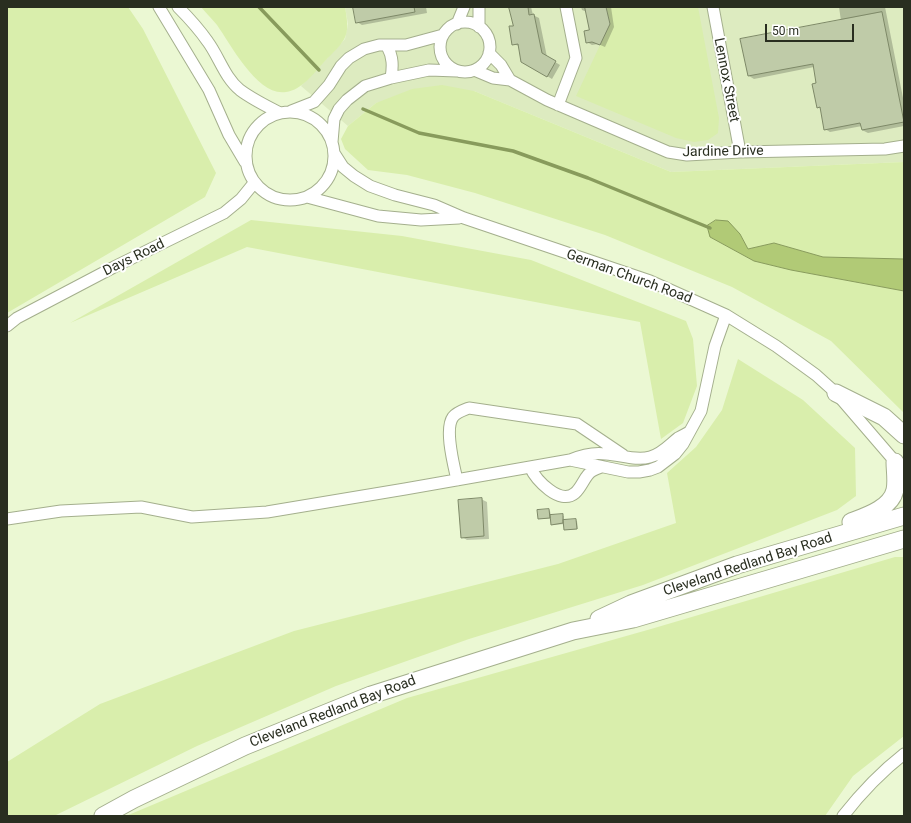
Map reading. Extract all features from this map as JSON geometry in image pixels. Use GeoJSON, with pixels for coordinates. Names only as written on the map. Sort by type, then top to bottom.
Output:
{"type":"FeatureCollection","features":[{"type":"Feature","properties":{"kind":"highway"},"geometry":{"type":"LineString","coordinates":[[836,393],[884,418],[904,435]]}},
{"type":"Feature","properties":{"kind":"highway"},"geometry":{"type":"LineString","coordinates":[[737,565],[867,516],[886,505],[895,491],[900,467]]}},
{"type":"Feature","properties":{"kind":"highway","name":"Cleveland Redland Bay Road"},"geometry":{"type":"LineString","coordinates":[[573,631],[631,604],[737,565],[904,516]]}},
{"type":"Feature","properties":{"kind":"highway","name":"Cleveland Redland Bay Road"},"geometry":{"type":"LineString","coordinates":[[103,816],[134,799],[245,746],[371,695],[573,631],[633,619],[904,539]]}},
{"type":"Feature","properties":{"kind":"street"},"geometry":{"type":"LineString","coordinates":[[159,7],[209,90],[229,135],[246,165],[254,183],[265,193],[278,199],[293,200],[307,197],[319,190],[328,179],[333,167],[334,120],[339,109],[347,100],[365,86],[391,78],[428,70],[440,69],[457,71],[466,72],[474,70],[480,66],[486,60],[489,53],[488,39],[479,27],[464,22],[451,26],[440,41],[440,49],[445,62],[450,68],[457,71]]}},
{"type":"Feature","properties":{"kind":"street"},"geometry":{"type":"LineString","coordinates":[[178,7],[196,25],[209,42],[230,78],[240,89],[263,105],[286,112],[305,114],[326,130],[333,148]]}},
{"type":"Feature","properties":{"kind":"street"},"geometry":{"type":"LineString","coordinates":[[457,24],[464,7]]}},
{"type":"Feature","properties":{"kind":"street"},"geometry":{"type":"LineString","coordinates":[[479,7],[479,27]]}},
{"type":"Feature","properties":{"kind":"street"},"geometry":{"type":"LineString","coordinates":[[558,105],[576,58],[566,7]]}},
{"type":"Feature","properties":{"kind":"street","name":"Lennox Street"},"geometry":{"type":"LineString","coordinates":[[713,7],[740,152]]}},
{"type":"Feature","properties":{"kind":"street"},"geometry":{"type":"LineString","coordinates":[[246,165],[246,151],[249,138],[257,126],[268,117],[314,102],[329,85],[341,66],[364,48],[379,45],[406,45],[443,35]]}},
{"type":"Feature","properties":{"kind":"street"},"geometry":{"type":"LineString","coordinates":[[387,46],[392,56],[393,68],[391,78]]}},
{"type":"Feature","properties":{"kind":"street"},"geometry":{"type":"LineString","coordinates":[[489,53],[501,65],[510,80]]}},
{"type":"Feature","properties":{"kind":"street"},"geometry":{"type":"LineString","coordinates":[[474,70],[493,78],[510,80]]}},
{"type":"Feature","properties":{"kind":"street","name":"Jardine Drive"},"geometry":{"type":"LineString","coordinates":[[510,80],[558,105],[668,152],[687,155],[740,152],[885,149],[904,146]]}},
{"type":"Feature","properties":{"kind":"street","name":"German Church Road"},"geometry":{"type":"LineString","coordinates":[[333,148],[343,167],[370,186],[395,195],[434,205],[464,218],[650,281],[726,314],[776,346],[816,375],[836,393],[900,467]]}},
{"type":"Feature","properties":{"kind":"street","name":"Days Road"},"geometry":{"type":"LineString","coordinates":[[7,326],[17,318],[116,266],[224,213],[241,199],[254,183]]}},
{"type":"Feature","properties":{"kind":"street","name":"German Church Road"},"geometry":{"type":"LineString","coordinates":[[307,197],[378,216],[421,220],[464,218]]}},
{"type":"Feature","properties":{"kind":"street"},"geometry":{"type":"LineString","coordinates":[[570,460],[628,472],[650,470],[658,467],[675,454],[683,444],[701,411],[715,346],[726,314]]}},
{"type":"Feature","properties":{"kind":"street"},"geometry":{"type":"LineString","coordinates":[[457,480],[450,442],[450,425],[453,417],[461,411],[469,408],[577,424],[626,457]]}},
{"type":"Feature","properties":{"kind":"street"},"geometry":{"type":"LineString","coordinates":[[7,519],[61,511],[141,507],[192,517],[267,512],[570,460],[580,455],[605,454],[641,458],[657,454],[665,450],[678,438],[689,432]]}},
{"type":"Feature","properties":{"kind":"street"},"geometry":{"type":"LineString","coordinates":[[530,467],[534,474],[550,490],[562,496],[569,496],[574,494],[591,471],[601,467]]}},
{"type":"Feature","properties":{"kind":"street"},"geometry":{"type":"LineString","coordinates":[[843,816],[863,792],[890,765],[904,754]]}},
{"type":"Feature","properties":{"kind":"shaded area"},"geometry":{"type":"Polygon","coordinates":[[[7,7],[128,7],[143,29],[216,173],[205,197],[7,313],[7,7]]]}},
{"type":"Feature","properties":{"kind":"shaded area"},"geometry":{"type":"Polygon","coordinates":[[[201,7],[345,7],[347,33],[337,49],[302,85],[292,91],[276,91],[265,86],[246,68],[217,25],[201,7]]]}},
{"type":"Feature","properties":{"kind":"shaded area"},"geometry":{"type":"Polygon","coordinates":[[[345,7],[904,7],[904,162],[671,172],[474,91],[376,103],[348,126],[301,86],[345,39],[348,24],[345,7]]]}},
{"type":"Feature","properties":{"kind":"shaded area"},"geometry":{"type":"Polygon","coordinates":[[[606,7],[698,7],[719,118],[718,133],[708,140],[694,142],[676,138],[576,96],[610,24],[606,7]]]}},
{"type":"Feature","properties":{"kind":"shaded area"},"geometry":{"type":"Polygon","coordinates":[[[442,85],[474,91],[671,172],[904,162],[904,259],[823,257],[774,243],[748,249],[740,234],[710,237],[754,261],[791,270],[904,291],[904,413],[831,341],[732,287],[605,235],[475,193],[407,175],[368,170],[345,149],[341,139],[348,126],[376,103],[412,89],[442,85]]]}},
{"type":"Feature","properties":{"kind":"shaded area"},"geometry":{"type":"Polygon","coordinates":[[[251,220],[402,236],[531,260],[686,321],[693,339],[697,386],[683,423],[661,439],[640,322],[247,247],[70,323],[251,220]]]}},
{"type":"Feature","properties":{"kind":"shaded area"},"geometry":{"type":"Polygon","coordinates":[[[716,220],[728,221],[740,234],[748,249],[774,243],[823,257],[904,259],[904,291],[791,270],[754,261],[710,237],[707,226],[716,220]]]}},
{"type":"Feature","properties":{"kind":"shaded area"},"geometry":{"type":"Polygon","coordinates":[[[738,359],[803,400],[855,448],[856,496],[837,510],[643,585],[469,639],[336,686],[197,746],[54,816],[7,816],[7,762],[100,704],[294,631],[558,564],[676,523],[667,473],[696,447],[722,410],[738,359]]]}},
{"type":"Feature","properties":{"kind":"shaded area"},"geometry":{"type":"Polygon","coordinates":[[[895,557],[904,557],[904,736],[853,776],[825,816],[126,816],[407,698],[651,629],[895,557]]]}},
{"type":"Feature","properties":{"kind":"building"},"geometry":{"type":"Polygon","coordinates":[[[353,7],[414,7],[415,12],[356,23],[353,7]]]}},
{"type":"Feature","properties":{"kind":"building"},"geometry":{"type":"Polygon","coordinates":[[[509,7],[528,7],[529,15],[534,14],[542,53],[556,61],[547,77],[521,62],[518,44],[512,45],[509,26],[513,26],[509,7]]]}},
{"type":"Feature","properties":{"kind":"building"},"geometry":{"type":"Polygon","coordinates":[[[585,7],[606,7],[610,24],[600,45],[592,42],[586,43],[584,31],[589,30],[585,7]]]}},
{"type":"Feature","properties":{"kind":"building"},"geometry":{"type":"Polygon","coordinates":[[[882,12],[904,122],[862,130],[860,123],[824,130],[820,107],[817,108],[812,84],[816,83],[813,64],[748,76],[740,39],[882,12]]]}},
{"type":"Feature","properties":{"kind":"building"},"geometry":{"type":"Polygon","coordinates":[[[482,498],[484,536],[461,538],[458,500],[482,498]]]}},
{"type":"Feature","properties":{"kind":"building"},"geometry":{"type":"Polygon","coordinates":[[[549,509],[550,518],[538,519],[537,510],[549,509]]]}},
{"type":"Feature","properties":{"kind":"building"},"geometry":{"type":"Polygon","coordinates":[[[563,514],[563,523],[551,525],[550,515],[563,514]]]}},
{"type":"Feature","properties":{"kind":"building"},"geometry":{"type":"Polygon","coordinates":[[[576,519],[577,529],[564,530],[563,520],[576,519]]]}},
{"type":"Feature","properties":{"kind":"waterway"},"geometry":{"type":"LineString","coordinates":[[259,7],[319,70]]}},
{"type":"Feature","properties":{"kind":"waterway"},"geometry":{"type":"LineString","coordinates":[[363,109],[419,133],[513,151],[588,178],[710,228]]}}]}
